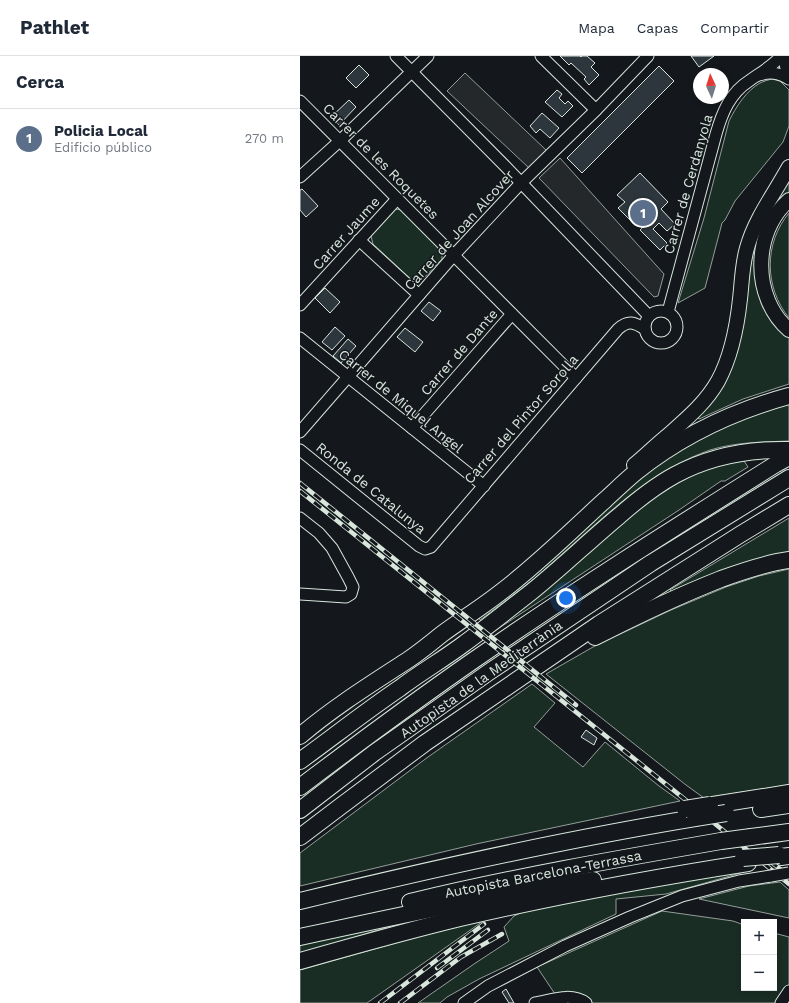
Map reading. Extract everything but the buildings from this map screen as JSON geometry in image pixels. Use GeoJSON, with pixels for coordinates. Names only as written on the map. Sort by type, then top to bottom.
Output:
{"type":"FeatureCollection","features":[{"type":"Feature","properties":{"kind":"highway"},"geometry":{"type":"LineString","coordinates":[[300,736],[343,703],[410,658],[510,585],[636,472],[679,443],[732,415],[761,404],[789,396]]}},
{"type":"Feature","properties":{"kind":"highway"},"geometry":{"type":"LineString","coordinates":[[300,761],[489,625],[652,489],[675,475],[698,464],[719,457],[743,452],[789,450]]}},
{"type":"Feature","properties":{"kind":"highway","name":"Autopista de la Mediterrània"},"geometry":{"type":"LineString","coordinates":[[300,787],[473,660],[639,550],[789,457]]}},
{"type":"Feature","properties":{"kind":"highway","name":"Autopista de la Mediterrània"},"geometry":{"type":"LineString","coordinates":[[300,810],[374,754],[502,663],[651,563],[789,478]]}},
{"type":"Feature","properties":{"kind":"highway"},"geometry":{"type":"LineString","coordinates":[[300,837],[425,743],[606,620],[789,505]]}},
{"type":"Feature","properties":{"kind":"highway"},"geometry":{"type":"LineString","coordinates":[[540,665],[667,602],[702,587],[754,568],[789,560]]}},
{"type":"Feature","properties":{"kind":"highway"},"geometry":{"type":"LineString","coordinates":[[300,723],[442,634]]}},
{"type":"Feature","properties":{"kind":"highway"},"geometry":{"type":"LineString","coordinates":[[719,809],[789,793]]}},
{"type":"Feature","properties":{"kind":"highway","name":"Autopista Barcelona-Terrassa"},"geometry":{"type":"LineString","coordinates":[[300,901],[367,884],[480,859],[640,827],[690,814],[719,809],[789,805]]}},
{"type":"Feature","properties":{"kind":"highway","name":"Autopista Barcelona-Terrassa"},"geometry":{"type":"LineString","coordinates":[[300,928],[546,872],[721,841],[789,832]]}},
{"type":"Feature","properties":{"kind":"highway"},"geometry":{"type":"LineString","coordinates":[[300,937],[439,907],[538,888],[785,855]]}},
{"type":"Feature","properties":{"kind":"highway"},"geometry":{"type":"LineString","coordinates":[[300,962],[399,933],[460,918],[592,890],[746,861]]}},
{"type":"Feature","properties":{"kind":"main road"},"geometry":{"type":"LineString","coordinates":[[786,56],[789,71]]}},
{"type":"Feature","properties":{"kind":"main road"},"geometry":{"type":"LineString","coordinates":[[563,538],[578,517],[698,408],[718,381],[724,368],[733,339],[740,300],[743,266],[752,232],[789,167]]}},
{"type":"Feature","properties":{"kind":"main road"},"geometry":{"type":"LineString","coordinates":[[789,200],[778,212],[771,224],[766,236],[761,263],[764,290],[777,316],[789,330]]}},
{"type":"Feature","properties":{"kind":"street"},"geometry":{"type":"LineString","coordinates":[[396,56],[521,182],[649,316]]}},
{"type":"Feature","properties":{"kind":"street"},"geometry":{"type":"LineString","coordinates":[[300,177],[340,141],[428,56]]}},
{"type":"Feature","properties":{"kind":"street"},"geometry":{"type":"LineString","coordinates":[[541,56],[596,110]]}},
{"type":"Feature","properties":{"kind":"street","name":"Carrer de Joan Alcover"},"geometry":{"type":"LineString","coordinates":[[300,432],[454,255],[521,182],[596,110],[648,56]]}},
{"type":"Feature","properties":{"kind":"street","name":"Carrer de Cerdanyola"},"geometry":{"type":"LineString","coordinates":[[668,312],[720,121],[735,94],[747,82],[781,56]]}},
{"type":"Feature","properties":{"kind":"street","name":"Carrer de Cerdanyola"},"geometry":{"type":"LineString","coordinates":[[756,76],[772,72],[778,73],[789,79]]}},
{"type":"Feature","properties":{"kind":"street","name":"Carrer de les Roquetes"},"geometry":{"type":"LineString","coordinates":[[300,101],[576,378]]}},
{"type":"Feature","properties":{"kind":"street","name":"Carrer Jaume"},"geometry":{"type":"LineString","coordinates":[[300,305],[397,198]]}},
{"type":"Feature","properties":{"kind":"street"},"geometry":{"type":"LineString","coordinates":[[359,240],[419,295]]}},
{"type":"Feature","properties":{"kind":"street"},"geometry":{"type":"LineString","coordinates":[[658,311],[668,312],[674,317],[678,324],[678,331],[674,338],[668,343],[660,344],[653,342],[647,336],[645,329],[645,324],[649,316],[658,311]]}},
{"type":"Feature","properties":{"kind":"street","name":"Carrer de Dante"},"geometry":{"type":"LineString","coordinates":[[412,428],[512,314]]}},
{"type":"Feature","properties":{"kind":"street","name":"Carrer del Pintor Sorolla"},"geometry":{"type":"LineString","coordinates":[[425,549],[431,547],[622,326],[633,323],[645,329]]}},
{"type":"Feature","properties":{"kind":"street","name":"Carrer de Miquel Angel"},"geometry":{"type":"LineString","coordinates":[[300,338],[484,486]]}},
{"type":"Feature","properties":{"kind":"street","name":"Ronda de Catalunya"},"geometry":{"type":"LineString","coordinates":[[300,450],[419,546],[425,549]]}},
{"type":"Feature","properties":{"kind":"street"},"geometry":{"type":"LineString","coordinates":[[300,518],[319,533],[332,548],[353,587],[351,594],[346,597],[300,594]]}},
{"type":"Feature","properties":{"kind":"street"},"geometry":{"type":"LineString","coordinates":[[464,1003],[495,982],[565,946],[682,896],[739,881],[789,874]]}},
{"type":"Feature","properties":{"kind":"street"},"geometry":{"type":"LineString","coordinates":[[781,1003],[789,991]]}},
{"type":"Feature","properties":{"kind":"street"},"geometry":{"type":"LineString","coordinates":[[535,1003],[569,996],[583,1000],[586,1003]]}},
{"type":"Feature","properties":{"kind":"green space"},"geometry":{"type":"Polygon","coordinates":[[[772,79],[780,81],[789,90],[789,126],[783,142],[735,201],[722,223],[705,288],[678,303],[704,218],[729,121],[738,105],[750,90],[764,81],[772,79]]]}},
{"type":"Feature","properties":{"kind":"green space"},"geometry":{"type":"Polygon","coordinates":[[[789,178],[789,193],[782,199],[756,259],[789,338],[789,384],[743,399],[699,419],[697,417],[710,401],[753,244],[789,178]]]}},
{"type":"Feature","properties":{"kind":"green space"},"geometry":{"type":"Polygon","coordinates":[[[395,209],[402,210],[442,250],[442,259],[420,282],[415,283],[373,244],[371,236],[395,209]]]}},
{"type":"Feature","properties":{"kind":"green space"},"geometry":{"type":"Polygon","coordinates":[[[789,213],[789,318],[775,293],[771,279],[770,265],[771,251],[775,238],[789,213]]]}},
{"type":"Feature","properties":{"kind":"green space"},"geometry":{"type":"Polygon","coordinates":[[[789,404],[789,441],[750,443],[720,447],[674,466],[640,488],[595,525],[534,579],[480,620],[478,617],[652,468],[688,446],[733,423],[789,404]]]}},
{"type":"Feature","properties":{"kind":"green space"},"geometry":{"type":"Polygon","coordinates":[[[742,458],[748,467],[725,481],[721,481],[493,632],[621,519],[690,473],[742,458]]]}},
{"type":"Feature","properties":{"kind":"green space"},"geometry":{"type":"Polygon","coordinates":[[[789,518],[789,555],[672,592],[670,590],[789,518]]]}},
{"type":"Feature","properties":{"kind":"green space"},"geometry":{"type":"Polygon","coordinates":[[[789,569],[789,785],[704,798],[546,674],[593,647],[671,610],[726,587],[759,576],[789,569]]]}},
{"type":"Feature","properties":{"kind":"green space"},"geometry":{"type":"Polygon","coordinates":[[[532,684],[555,703],[534,727],[583,767],[605,742],[680,801],[476,844],[300,886],[300,853],[428,757],[532,684]]]}},
{"type":"Feature","properties":{"kind":"green space"},"geometry":{"type":"Polygon","coordinates":[[[744,872],[666,894],[616,899],[616,914],[479,979],[447,997],[440,1003],[418,1003],[509,941],[504,927],[514,916],[523,912],[638,887],[744,872]]]}},
{"type":"Feature","properties":{"kind":"green space"},"geometry":{"type":"Polygon","coordinates":[[[780,882],[789,890],[789,918],[699,899],[749,886],[780,882]]]}},
{"type":"Feature","properties":{"kind":"green space"},"geometry":{"type":"Polygon","coordinates":[[[662,911],[733,921],[741,924],[741,991],[777,991],[777,934],[789,937],[789,1003],[561,1003],[537,967],[662,911]]]}},
{"type":"Feature","properties":{"kind":"green space"},"geometry":{"type":"Polygon","coordinates":[[[420,917],[300,954],[300,944],[420,917]]]}},
{"type":"Feature","properties":{"kind":"green space"},"geometry":{"type":"Polygon","coordinates":[[[486,919],[367,1003],[300,1003],[300,970],[486,919]]]}},
{"type":"Feature","properties":{"kind":"shaded area"},"geometry":{"type":"Polygon","coordinates":[[[465,73],[546,150],[529,168],[447,91],[465,73]]]}},
{"type":"Feature","properties":{"kind":"shaded area"},"geometry":{"type":"Polygon","coordinates":[[[560,158],[664,274],[658,296],[654,297],[539,178],[560,158]]]}},
{"type":"Feature","properties":{"kind":"railway"},"geometry":{"type":"LineString","coordinates":[[300,483],[576,705]]}},
{"type":"Feature","properties":{"kind":"railway"},"geometry":{"type":"LineString","coordinates":[[300,491],[789,884]]}},
{"type":"Feature","properties":{"kind":"railway"},"geometry":{"type":"LineString","coordinates":[[770,861],[789,876]]}},
{"type":"Feature","properties":{"kind":"railway"},"geometry":{"type":"LineString","coordinates":[[380,1003],[484,924]]}},
{"type":"Feature","properties":{"kind":"railway"},"geometry":{"type":"LineString","coordinates":[[437,968],[488,930]]}},
{"type":"Feature","properties":{"kind":"railway"},"geometry":{"type":"LineString","coordinates":[[400,1003],[461,957],[502,934]]}},
{"type":"Feature","properties":{"kind":"place","name":"Policia Local"},"geometry":{"type":"Point","coordinates":[643,213]}}]}
